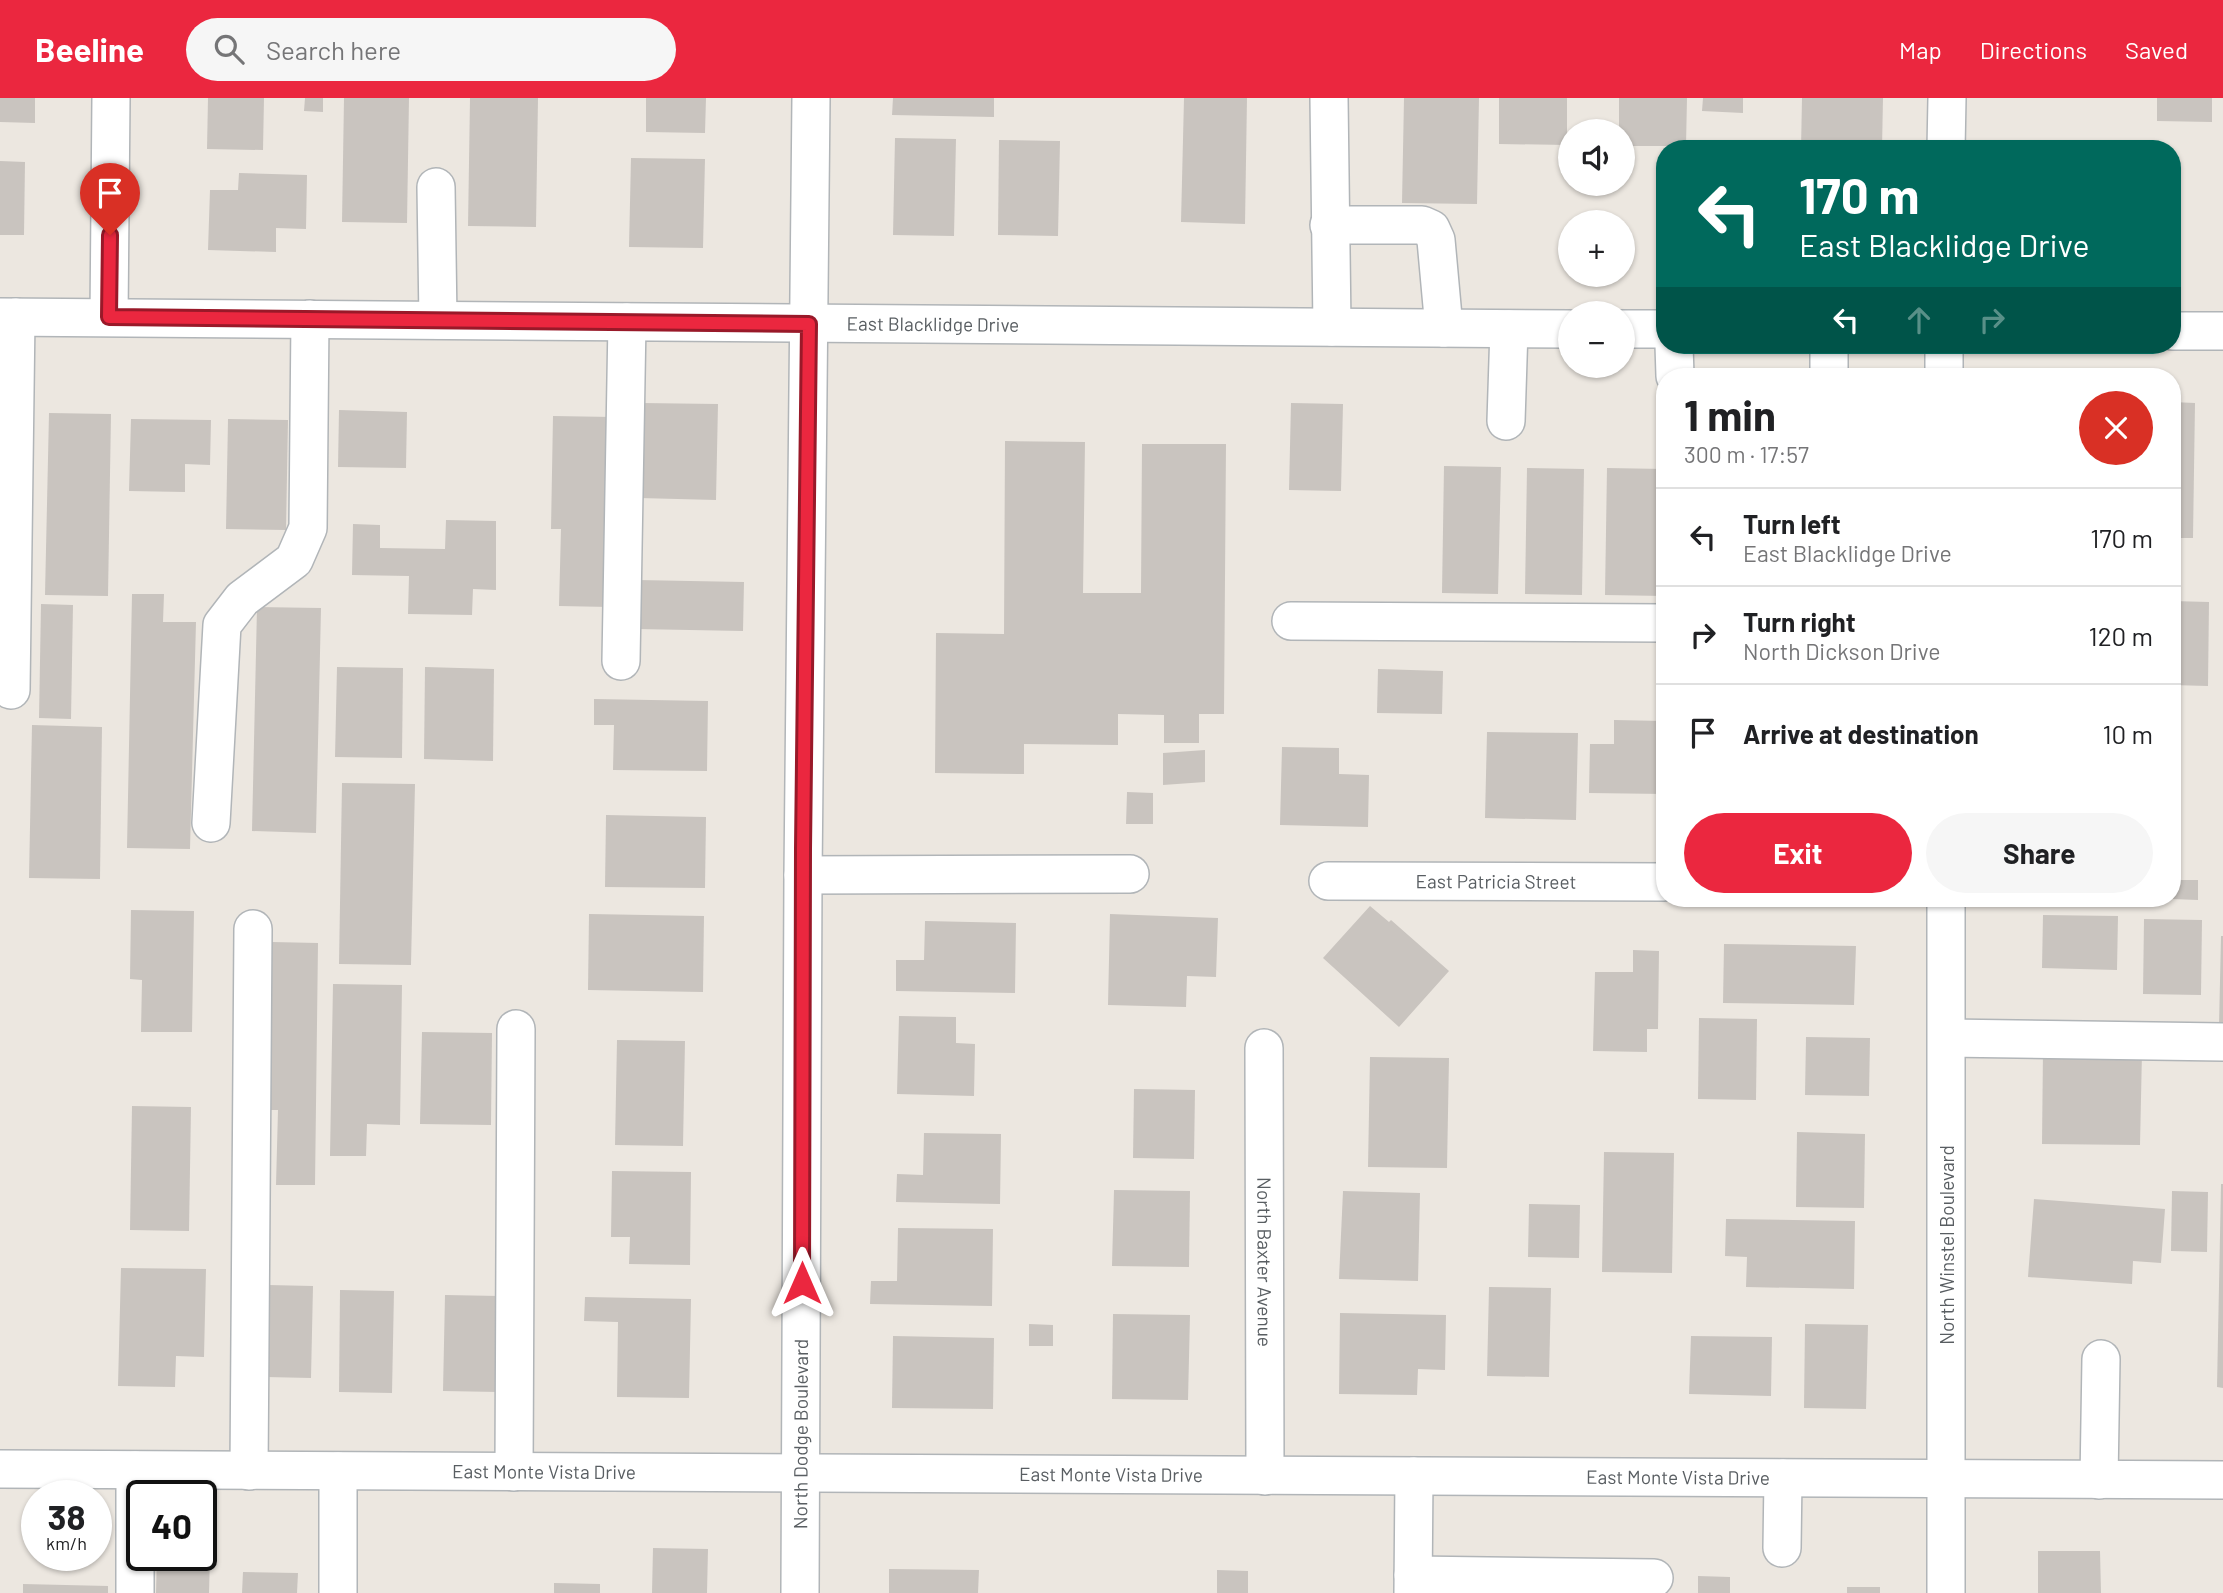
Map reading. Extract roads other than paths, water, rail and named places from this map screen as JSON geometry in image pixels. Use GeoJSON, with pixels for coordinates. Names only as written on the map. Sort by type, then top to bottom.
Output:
{"type":"FeatureCollection","features":[{"type":"Feature","properties":{"kind":"street"},"geometry":{"type":"LineString","coordinates":[[109,317],[111,98]]}},
{"type":"Feature","properties":{"kind":"street","name":"North Dodge Boulevard"},"geometry":{"type":"LineString","coordinates":[[800,1593],[803,875],[811,98]]}},
{"type":"Feature","properties":{"kind":"street"},"geometry":{"type":"LineString","coordinates":[[1329,98],[1332,327]]}},
{"type":"Feature","properties":{"kind":"street"},"geometry":{"type":"LineString","coordinates":[[1946,140],[1947,98]]}},
{"type":"Feature","properties":{"kind":"street"},"geometry":{"type":"LineString","coordinates":[[436,187],[438,320]]}},
{"type":"Feature","properties":{"kind":"street"},"geometry":{"type":"LineString","coordinates":[[1329,225],[1422,225],[1431,229],[1436,240],[1444,328]]}},
{"type":"Feature","properties":{"kind":"street"},"geometry":{"type":"LineString","coordinates":[[8,317],[11,690]]}},
{"type":"Feature","properties":{"kind":"street","name":"East Blacklidge Drive"},"geometry":{"type":"LineString","coordinates":[[8,317],[1558,329]]}},
{"type":"Feature","properties":{"kind":"street"},"geometry":{"type":"LineString","coordinates":[[211,822],[222,625],[242,599],[294,560],[308,528],[310,319]]}},
{"type":"Feature","properties":{"kind":"street"},"geometry":{"type":"LineString","coordinates":[[621,661],[627,322]]}},
{"type":"Feature","properties":{"kind":"street"},"geometry":{"type":"LineString","coordinates":[[1506,421],[1509,329]]}},
{"type":"Feature","properties":{"kind":"street"},"geometry":{"type":"LineString","coordinates":[[1635,329],[1656,330]]}},
{"type":"Feature","properties":{"kind":"street"},"geometry":{"type":"LineString","coordinates":[[2181,331],[2223,331]]}},
{"type":"Feature","properties":{"kind":"street"},"geometry":{"type":"LineString","coordinates":[[1291,621],[1656,623]]}},
{"type":"Feature","properties":{"kind":"street"},"geometry":{"type":"LineString","coordinates":[[803,875],[1130,874]]}},
{"type":"Feature","properties":{"kind":"street","name":"East Patricia Street"},"geometry":{"type":"LineString","coordinates":[[1328,881],[1656,882]]}},
{"type":"Feature","properties":{"kind":"street","name":"North Winstel Boulevard"},"geometry":{"type":"LineString","coordinates":[[1946,907],[1947,1593]]}},
{"type":"Feature","properties":{"kind":"street"},"geometry":{"type":"LineString","coordinates":[[249,1471],[253,929]]}},
{"type":"Feature","properties":{"kind":"street"},"geometry":{"type":"LineString","coordinates":[[514,1472],[516,1029]]}},
{"type":"Feature","properties":{"kind":"street"},"geometry":{"type":"LineString","coordinates":[[1947,1038],[2223,1042]]}},
{"type":"Feature","properties":{"kind":"street","name":"North Baxter Avenue"},"geometry":{"type":"LineString","coordinates":[[1264,1048],[1265,1476]]}},
{"type":"Feature","properties":{"kind":"street"},"geometry":{"type":"LineString","coordinates":[[2099,1480],[2101,1359]]}},
{"type":"Feature","properties":{"kind":"street","name":"East Monte Vista Drive"},"geometry":{"type":"LineString","coordinates":[[0,1469],[2223,1480]]}},
{"type":"Feature","properties":{"kind":"street"},"geometry":{"type":"LineString","coordinates":[[135,1470],[135,1593]]}},
{"type":"Feature","properties":{"kind":"street"},"geometry":{"type":"LineString","coordinates":[[338,1471],[338,1593]]}},
{"type":"Feature","properties":{"kind":"street"},"geometry":{"type":"LineString","coordinates":[[1414,1476],[1413,1584],[1654,1578]]}},
{"type":"Feature","properties":{"kind":"street"},"geometry":{"type":"LineString","coordinates":[[1782,1548],[1783,1478]]}}]}
